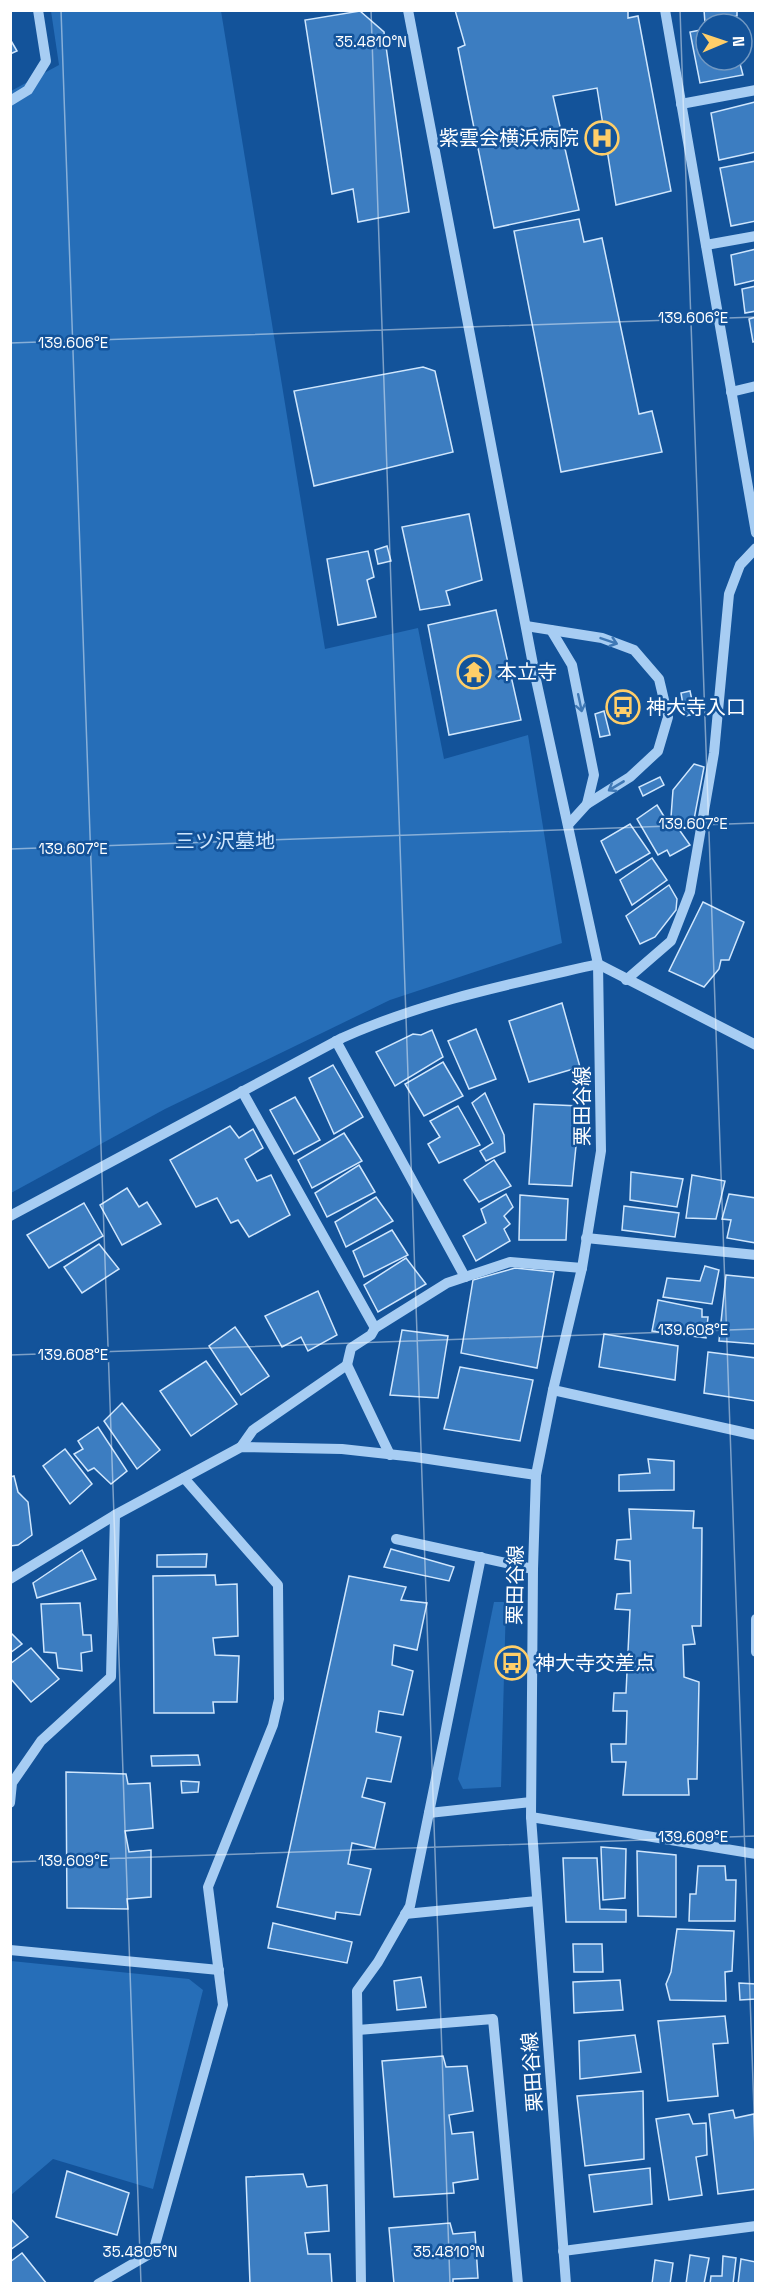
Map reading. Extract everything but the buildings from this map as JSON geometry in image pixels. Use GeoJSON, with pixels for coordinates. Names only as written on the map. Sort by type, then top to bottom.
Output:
{"type":"FeatureCollection","features":[{"type":"Feature","properties":{"kind":"street"},"geometry":{"type":"LineString","coordinates":[[10,101],[28,90],[46,61],[38,10]]}},
{"type":"Feature","properties":{"kind":"street","name":"栗田谷線"},"geometry":{"type":"LineString","coordinates":[[408,10],[526,626],[598,964],[601,1150],[582,1268],[553,1390],[536,1475],[533,1569],[531,1817],[566,2283]]}},
{"type":"Feature","properties":{"kind":"street"},"geometry":{"type":"LineString","coordinates":[[665,10],[756,533]]}},
{"type":"Feature","properties":{"kind":"street"},"geometry":{"type":"LineString","coordinates":[[681,104],[756,90]]}},
{"type":"Feature","properties":{"kind":"street"},"geometry":{"type":"LineString","coordinates":[[706,245],[756,236]]}},
{"type":"Feature","properties":{"kind":"street"},"geometry":{"type":"LineString","coordinates":[[731,392],[756,386]]}},
{"type":"Feature","properties":{"kind":"street"},"geometry":{"type":"LineString","coordinates":[[626,980],[671,941],[690,892],[714,753],[729,594],[740,565],[756,548]]}},
{"type":"Feature","properties":{"kind":"street"},"geometry":{"type":"LineString","coordinates":[[526,626],[602,638],[634,650],[659,679],[668,717],[658,751],[630,777],[586,804],[567,825]]}},
{"type":"Feature","properties":{"kind":"street"},"geometry":{"type":"LineString","coordinates":[[551,630],[572,665],[592,764],[594,775],[586,804]]}},
{"type":"Feature","properties":{"kind":"street"},"geometry":{"type":"LineString","coordinates":[[10,1216],[336,1041],[375,1023],[469,994],[598,964],[756,1045]]}},
{"type":"Feature","properties":{"kind":"street"},"geometry":{"type":"LineString","coordinates":[[336,1041],[465,1277]]}},
{"type":"Feature","properties":{"kind":"street"},"geometry":{"type":"LineString","coordinates":[[242,1091],[375,1328]]}},
{"type":"Feature","properties":{"kind":"street"},"geometry":{"type":"LineString","coordinates":[[586,1238],[756,1255]]}},
{"type":"Feature","properties":{"kind":"street"},"geometry":{"type":"LineString","coordinates":[[390,1455],[347,1365],[351,1348],[371,1335],[375,1328],[447,1283],[510,1262],[582,1268]]}},
{"type":"Feature","properties":{"kind":"street"},"geometry":{"type":"LineString","coordinates":[[10,1579],[115,1515],[241,1447],[253,1430],[347,1365]]}},
{"type":"Feature","properties":{"kind":"street"},"geometry":{"type":"LineString","coordinates":[[553,1390],[756,1435]]}},
{"type":"Feature","properties":{"kind":"street"},"geometry":{"type":"LineString","coordinates":[[241,1447],[342,1449],[536,1475]]}},
{"type":"Feature","properties":{"kind":"street"},"geometry":{"type":"LineString","coordinates":[[98,2283],[153,2252],[223,2005],[208,1887],[273,1725],[279,1699],[278,1585],[184,1478]]}},
{"type":"Feature","properties":{"kind":"street"},"geometry":{"type":"LineString","coordinates":[[10,1803],[12,1783],[40,1741],[111,1677],[115,1515]]}},
{"type":"Feature","properties":{"kind":"street"},"geometry":{"type":"LineString","coordinates":[[396,1539],[533,1569]]}},
{"type":"Feature","properties":{"kind":"street"},"geometry":{"type":"LineString","coordinates":[[361,2283],[357,1991],[378,1962],[410,1906],[481,1557]]}},
{"type":"Feature","properties":{"kind":"street"},"geometry":{"type":"LineString","coordinates":[[756,1619],[756,1652]]}},
{"type":"Feature","properties":{"kind":"street"},"geometry":{"type":"LineString","coordinates":[[429,1813],[531,1802]]}},
{"type":"Feature","properties":{"kind":"street"},"geometry":{"type":"LineString","coordinates":[[531,1817],[756,1854]]}},
{"type":"Feature","properties":{"kind":"street"},"geometry":{"type":"LineString","coordinates":[[405,1914],[537,1901]]}},
{"type":"Feature","properties":{"kind":"street"},"geometry":{"type":"LineString","coordinates":[[10,1950],[219,1970]]}},
{"type":"Feature","properties":{"kind":"street"},"geometry":{"type":"LineString","coordinates":[[358,2030],[493,2019],[518,2283]]}},
{"type":"Feature","properties":{"kind":"street"},"geometry":{"type":"LineString","coordinates":[[563,2251],[756,2226]]}},
{"type":"Feature","properties":{"kind":"green space","name":"三ツ沢墓地"},"geometry":{"type":"Polygon","coordinates":[[[51,11],[221,11],[325,649],[418,628],[444,759],[528,735],[562,943],[390,1000],[165,1109],[11,1193],[11,91],[59,65],[51,11]]]}},
{"type":"Feature","properties":{"kind":"green space"},"geometry":{"type":"Polygon","coordinates":[[[494,1602],[506,1602],[501,1787],[463,1789],[458,1779],[494,1602]]]}},
{"type":"Feature","properties":{"kind":"green space"},"geometry":{"type":"Polygon","coordinates":[[[11,1961],[189,1979],[203,1990],[153,2189],[53,2159],[11,2195],[11,1961]]]}},
{"type":"Feature","properties":{"kind":"place","name":"紫雲会横浜病院"},"geometry":{"type":"Point","coordinates":[602,138]}},
{"type":"Feature","properties":{"kind":"place","name":"本立寺"},"geometry":{"type":"Point","coordinates":[474,672]}},
{"type":"Feature","properties":{"kind":"place","name":"神大寺入口"},"geometry":{"type":"Point","coordinates":[623,707]}},
{"type":"Feature","properties":{"kind":"place","name":"神大寺交差点"},"geometry":{"type":"Point","coordinates":[512,1663]}}]}
